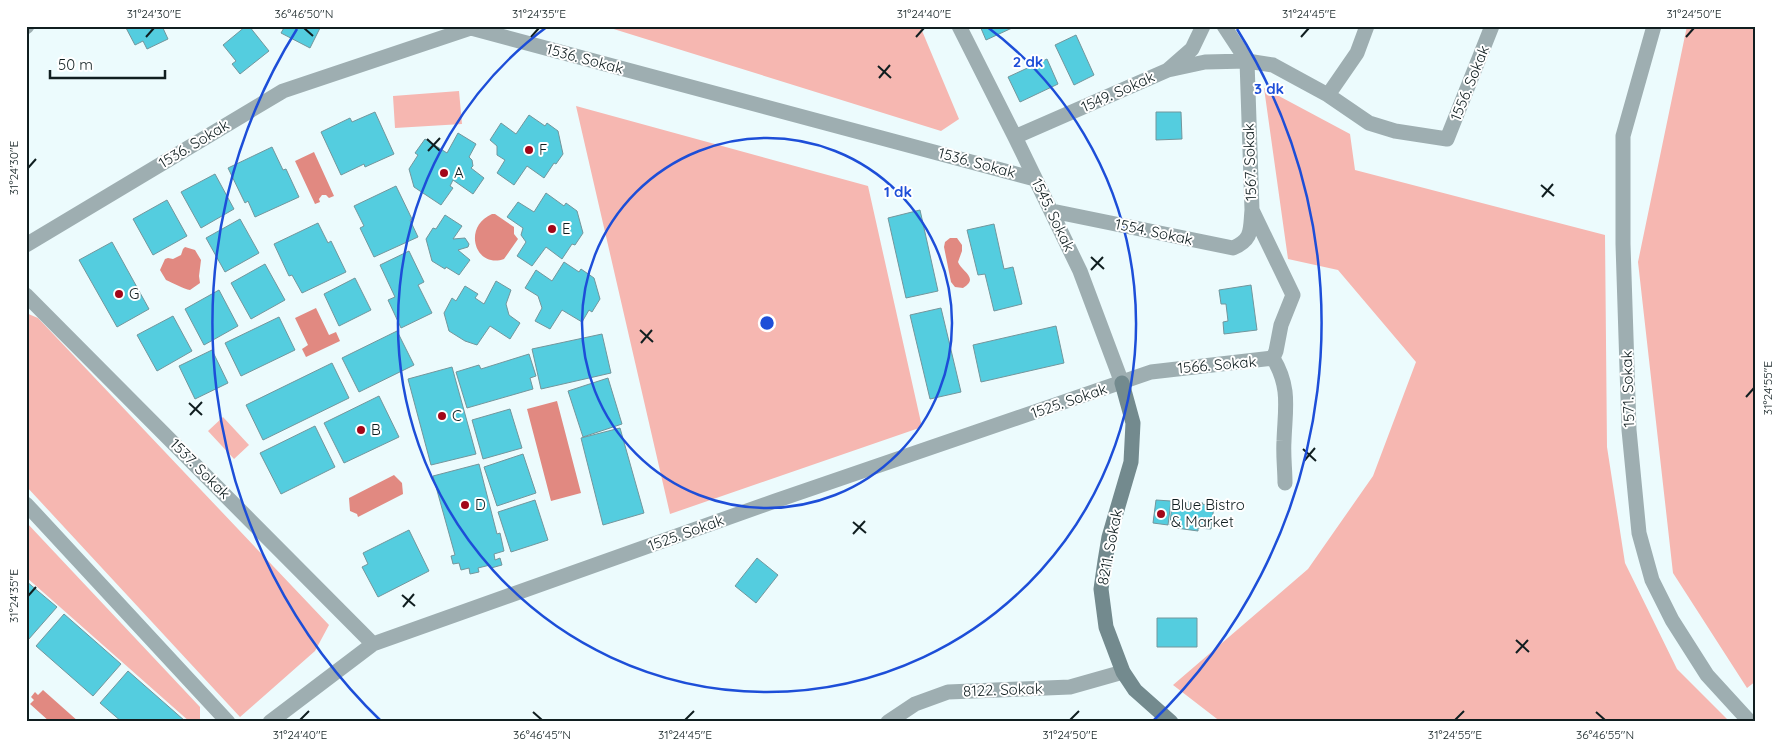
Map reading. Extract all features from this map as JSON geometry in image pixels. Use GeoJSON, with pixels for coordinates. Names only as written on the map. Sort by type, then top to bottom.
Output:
{"type":"FeatureCollection","features":[{"type":"Feature","properties":{"kind":"street","name":"1545. Sokak"},"geometry":{"type":"LineString","coordinates":[[959,26],[1080,271],[1122,383]]}},
{"type":"Feature","properties":{"kind":"street","name":"1549. Sokak"},"geometry":{"type":"LineString","coordinates":[[1015,137],[1168,70],[1192,49],[1203,26]]}},
{"type":"Feature","properties":{"kind":"street"},"geometry":{"type":"LineString","coordinates":[[1224,26],[1247,61]]}},
{"type":"Feature","properties":{"kind":"street"},"geometry":{"type":"LineString","coordinates":[[1168,70],[1205,62],[1247,61],[1273,65],[1328,96],[1357,52],[1367,26]]}},
{"type":"Feature","properties":{"kind":"street","name":"1556. Sokak"},"geometry":{"type":"LineString","coordinates":[[1328,96],[1369,123],[1395,131],[1447,139],[1492,26]]}},
{"type":"Feature","properties":{"kind":"street","name":"1571. Sokak"},"geometry":{"type":"LineString","coordinates":[[1654,26],[1623,136],[1623,244],[1629,430],[1639,533],[1652,580],[1672,620],[1707,675],[1750,722]]}},
{"type":"Feature","properties":{"kind":"street","name":"1536. Sokak"},"geometry":{"type":"LineString","coordinates":[[26,244],[283,91],[469,27],[1035,179]]}},
{"type":"Feature","properties":{"kind":"street","name":"1567. Sokak"},"geometry":{"type":"LineString","coordinates":[[1247,61],[1252,210],[1250,232]]}},
{"type":"Feature","properties":{"kind":"street","name":"1566. Sokak"},"geometry":{"type":"LineString","coordinates":[[1122,383],[1150,372],[1273,358],[1281,325],[1293,295],[1252,210]]}},
{"type":"Feature","properties":{"kind":"street","name":"1554. Sokak"},"geometry":{"type":"LineString","coordinates":[[1052,211],[1233,248],[1244,243],[1250,232]]}},
{"type":"Feature","properties":{"kind":"street","name":"1537. Sokak"},"geometry":{"type":"LineString","coordinates":[[26,295],[373,644]]}},
{"type":"Feature","properties":{"kind":"street"},"geometry":{"type":"LineString","coordinates":[[1273,358],[1282,376],[1286,397],[1285,483]]}},
{"type":"Feature","properties":{"kind":"street","name":"1525. Sokak"},"geometry":{"type":"LineString","coordinates":[[270,722],[373,644],[775,501],[1122,383]]}},
{"type":"Feature","properties":{"kind":"street","name":"8211. Sokak"},"geometry":{"type":"LineString","coordinates":[[1122,383],[1133,423],[1131,462],[1109,537],[1101,589],[1106,626],[1123,672],[1135,690],[1171,722]]}},
{"type":"Feature","properties":{"kind":"street"},"geometry":{"type":"LineString","coordinates":[[26,504],[228,722]]}},
{"type":"Feature","properties":{"kind":"street","name":"8122. Sokak"},"geometry":{"type":"LineString","coordinates":[[888,722],[915,704],[948,692],[1070,687],[1123,672]]}},
{"type":"Feature","properties":{"kind":"shaded area"},"geometry":{"type":"Polygon","coordinates":[[[604,26],[920,26],[959,119],[941,131],[604,26]]]}},
{"type":"Feature","properties":{"kind":"shaded area"},"geometry":{"type":"Polygon","coordinates":[[[1687,26],[1756,26],[1756,681],[1747,688],[1673,573],[1638,262],[1687,26]]]}},
{"type":"Feature","properties":{"kind":"shaded area"},"geometry":{"type":"Polygon","coordinates":[[[1264,88],[1350,134],[1355,170],[1605,235],[1607,447],[1625,563],[1677,669],[1730,722],[1221,722],[1173,685],[1308,569],[1373,476],[1416,362],[1338,270],[1288,259],[1264,88]]]}},
{"type":"Feature","properties":{"kind":"shaded area"},"geometry":{"type":"Polygon","coordinates":[[[459,91],[462,124],[395,128],[393,96],[459,91]]]}},
{"type":"Feature","properties":{"kind":"shaded area"},"geometry":{"type":"Polygon","coordinates":[[[576,106],[868,186],[922,427],[670,514],[576,106]]]}},
{"type":"Feature","properties":{"kind":"shaded area"},"geometry":{"type":"Polygon","coordinates":[[[314,152],[334,196],[329,198],[326,195],[322,195],[319,199],[320,202],[315,204],[295,161],[314,152]]]}},
{"type":"Feature","properties":{"kind":"shaded area"},"geometry":{"type":"Polygon","coordinates":[[[495,214],[514,227],[514,234],[518,239],[504,259],[494,260],[486,258],[480,253],[476,245],[477,228],[483,220],[495,214]]]}},
{"type":"Feature","properties":{"kind":"shaded area"},"geometry":{"type":"Polygon","coordinates":[[[950,238],[957,238],[962,245],[958,262],[970,278],[968,284],[963,288],[955,287],[951,282],[944,247],[945,242],[950,238]]]}},
{"type":"Feature","properties":{"kind":"shaded area"},"geometry":{"type":"Polygon","coordinates":[[[185,247],[195,250],[201,260],[200,283],[190,290],[166,280],[160,270],[165,259],[173,259],[181,255],[185,247]]]}},
{"type":"Feature","properties":{"kind":"shaded area"},"geometry":{"type":"Polygon","coordinates":[[[316,308],[329,335],[336,332],[340,341],[306,357],[302,349],[308,345],[295,318],[316,308]]]}},
{"type":"Feature","properties":{"kind":"shaded area"},"geometry":{"type":"Polygon","coordinates":[[[26,313],[38,318],[329,625],[315,651],[240,717],[26,486],[26,313]]]}},
{"type":"Feature","properties":{"kind":"shaded area"},"geometry":{"type":"Polygon","coordinates":[[[557,401],[581,493],[551,501],[527,409],[557,401]]]}},
{"type":"Feature","properties":{"kind":"shaded area"},"geometry":{"type":"Polygon","coordinates":[[[223,417],[249,445],[234,459],[208,431],[223,417]]]}},
{"type":"Feature","properties":{"kind":"shaded area"},"geometry":{"type":"Polygon","coordinates":[[[394,475],[402,483],[403,494],[358,517],[357,514],[350,511],[349,498],[394,475]]]}},
{"type":"Feature","properties":{"kind":"shaded area"},"geometry":{"type":"Polygon","coordinates":[[[26,522],[200,707],[200,722],[190,722],[26,577],[26,522]]]}},
{"type":"Feature","properties":{"kind":"shaded area"},"geometry":{"type":"Polygon","coordinates":[[[43,690],[79,722],[50,722],[30,704],[34,700],[31,697],[35,692],[38,695],[43,690]]]}},
{"type":"Feature","properties":{"kind":"building"},"geometry":{"type":"Polygon","coordinates":[[[125,26],[162,26],[168,39],[147,49],[143,41],[135,45],[125,26]]]}},
{"type":"Feature","properties":{"kind":"building"},"geometry":{"type":"Polygon","coordinates":[[[246,26],[249,26],[269,51],[240,74],[232,64],[236,61],[223,45],[246,26]]]}},
{"type":"Feature","properties":{"kind":"building"},"geometry":{"type":"Polygon","coordinates":[[[285,26],[321,26],[310,48],[281,33],[285,26]]]}},
{"type":"Feature","properties":{"kind":"building"},"geometry":{"type":"Polygon","coordinates":[[[980,26],[1011,26],[1012,28],[986,40],[980,26]]]}},
{"type":"Feature","properties":{"kind":"building"},"geometry":{"type":"Polygon","coordinates":[[[1076,35],[1094,75],[1074,85],[1055,45],[1076,35]]]}},
{"type":"Feature","properties":{"kind":"building"},"geometry":{"type":"Polygon","coordinates":[[[1047,59],[1058,84],[1020,102],[1008,77],[1047,59]]]}},
{"type":"Feature","properties":{"kind":"building"},"geometry":{"type":"Polygon","coordinates":[[[375,112],[394,154],[365,167],[364,164],[341,175],[321,132],[350,118],[352,122],[375,112]]]}},
{"type":"Feature","properties":{"kind":"building"},"geometry":{"type":"Polygon","coordinates":[[[1156,112],[1181,112],[1182,139],[1156,140],[1156,112]]]}},
{"type":"Feature","properties":{"kind":"building","name":"F"},"geometry":{"type":"Polygon","coordinates":[[[529,115],[545,126],[547,123],[558,131],[563,154],[544,178],[527,166],[514,185],[497,173],[505,160],[497,155],[497,146],[490,140],[501,123],[516,134],[529,115]]]}},
{"type":"Feature","properties":{"kind":"building","name":"A"},"geometry":{"type":"Polygon","coordinates":[[[458,133],[476,144],[469,157],[472,160],[473,166],[471,168],[484,178],[473,194],[453,180],[450,186],[453,188],[441,205],[414,187],[409,169],[418,155],[415,153],[425,139],[447,153],[458,133]]]}},
{"type":"Feature","properties":{"kind":"building"},"geometry":{"type":"Polygon","coordinates":[[[272,147],[283,170],[286,169],[299,197],[255,217],[248,201],[245,203],[228,168],[272,147]]]}},
{"type":"Feature","properties":{"kind":"building"},"geometry":{"type":"Polygon","coordinates":[[[215,174],[234,209],[201,228],[181,192],[215,174]]]}},
{"type":"Feature","properties":{"kind":"building"},"geometry":{"type":"Polygon","coordinates":[[[396,186],[412,219],[410,220],[418,237],[374,257],[360,228],[364,226],[354,206],[396,186]]]}},
{"type":"Feature","properties":{"kind":"building","name":"E"},"geometry":{"type":"Polygon","coordinates":[[[546,193],[564,206],[566,203],[577,211],[583,233],[575,245],[572,244],[562,259],[546,247],[532,266],[517,256],[526,242],[521,235],[523,228],[507,217],[518,202],[534,212],[546,193]]]}},
{"type":"Feature","properties":{"kind":"building"},"geometry":{"type":"Polygon","coordinates":[[[167,200],[187,236],[153,255],[133,219],[167,200]]]}},
{"type":"Feature","properties":{"kind":"building"},"geometry":{"type":"Polygon","coordinates":[[[920,210],[938,291],[906,298],[888,218],[920,210]]]}},
{"type":"Feature","properties":{"kind":"building"},"geometry":{"type":"Polygon","coordinates":[[[445,215],[462,226],[453,239],[465,238],[469,244],[468,247],[458,250],[470,260],[459,275],[432,261],[426,239],[433,228],[436,229],[445,215]]]}},
{"type":"Feature","properties":{"kind":"building"},"geometry":{"type":"Polygon","coordinates":[[[240,219],[259,253],[225,272],[206,238],[240,219]]]}},
{"type":"Feature","properties":{"kind":"building"},"geometry":{"type":"Polygon","coordinates":[[[318,223],[328,243],[331,241],[346,272],[302,293],[292,275],[289,276],[274,244],[318,223]]]}},
{"type":"Feature","properties":{"kind":"building"},"geometry":{"type":"Polygon","coordinates":[[[994,224],[1004,269],[1013,267],[1022,304],[994,311],[985,274],[978,275],[967,230],[994,224]]]}},
{"type":"Feature","properties":{"kind":"building","name":"G"},"geometry":{"type":"Polygon","coordinates":[[[112,242],[149,309],[117,327],[79,260],[112,242]]]}},
{"type":"Feature","properties":{"kind":"building"},"geometry":{"type":"Polygon","coordinates":[[[409,251],[424,282],[418,285],[432,313],[401,328],[388,300],[395,297],[380,265],[409,251]]]}},
{"type":"Feature","properties":{"kind":"building"},"geometry":{"type":"Polygon","coordinates":[[[564,262],[579,272],[581,269],[594,278],[600,299],[592,312],[589,310],[582,322],[562,310],[550,329],[535,321],[542,308],[538,296],[525,288],[536,270],[552,281],[564,262]]]}},
{"type":"Feature","properties":{"kind":"building"},"geometry":{"type":"Polygon","coordinates":[[[265,264],[285,300],[251,319],[231,283],[265,264]]]}},
{"type":"Feature","properties":{"kind":"building"},"geometry":{"type":"Polygon","coordinates":[[[355,278],[371,310],[339,326],[324,294],[355,278]]]}},
{"type":"Feature","properties":{"kind":"building"},"geometry":{"type":"Polygon","coordinates":[[[496,281],[511,290],[506,304],[509,315],[520,323],[510,339],[490,326],[477,345],[465,341],[449,331],[444,313],[452,298],[456,301],[465,286],[478,294],[475,298],[484,304],[496,281]]]}},
{"type":"Feature","properties":{"kind":"building"},"geometry":{"type":"Polygon","coordinates":[[[1251,285],[1257,330],[1224,334],[1223,322],[1228,321],[1226,304],[1221,304],[1219,290],[1251,285]]]}},
{"type":"Feature","properties":{"kind":"building"},"geometry":{"type":"Polygon","coordinates":[[[219,290],[238,326],[204,345],[185,309],[219,290]]]}},
{"type":"Feature","properties":{"kind":"building"},"geometry":{"type":"Polygon","coordinates":[[[941,308],[961,392],[930,399],[910,315],[941,308]]]}},
{"type":"Feature","properties":{"kind":"building"},"geometry":{"type":"Polygon","coordinates":[[[173,316],[192,351],[157,371],[137,335],[173,316]]]}},
{"type":"Feature","properties":{"kind":"building"},"geometry":{"type":"Polygon","coordinates":[[[279,317],[295,350],[241,376],[225,343],[279,317]]]}},
{"type":"Feature","properties":{"kind":"building"},"geometry":{"type":"Polygon","coordinates":[[[1056,326],[1064,363],[981,382],[973,345],[1056,326]]]}},
{"type":"Feature","properties":{"kind":"building"},"geometry":{"type":"Polygon","coordinates":[[[397,331],[414,365],[359,392],[342,358],[397,331]]]}},
{"type":"Feature","properties":{"kind":"building"},"geometry":{"type":"Polygon","coordinates":[[[602,334],[611,373],[541,389],[532,349],[602,334]]]}},
{"type":"Feature","properties":{"kind":"building"},"geometry":{"type":"Polygon","coordinates":[[[212,350],[228,383],[195,399],[179,366],[212,350]]]}},
{"type":"Feature","properties":{"kind":"building"},"geometry":{"type":"Polygon","coordinates":[[[529,354],[536,376],[530,378],[533,389],[467,408],[456,372],[479,365],[481,369],[529,354]]]}},
{"type":"Feature","properties":{"kind":"building"},"geometry":{"type":"Polygon","coordinates":[[[332,363],[349,398],[263,440],[246,405],[332,363]]]}},
{"type":"Feature","properties":{"kind":"building","name":"C"},"geometry":{"type":"Polygon","coordinates":[[[452,367],[476,454],[431,465],[408,379],[452,367]]]}},
{"type":"Feature","properties":{"kind":"building"},"geometry":{"type":"Polygon","coordinates":[[[608,378],[622,424],[583,437],[568,391],[608,378]]]}},
{"type":"Feature","properties":{"kind":"building","name":"B"},"geometry":{"type":"Polygon","coordinates":[[[379,396],[399,437],[344,463],[324,423],[379,396]]]}},
{"type":"Feature","properties":{"kind":"building"},"geometry":{"type":"Polygon","coordinates":[[[510,409],[522,448],[483,459],[472,420],[510,409]]]}},
{"type":"Feature","properties":{"kind":"building"},"geometry":{"type":"Polygon","coordinates":[[[315,426],[335,467],[281,494],[260,453],[315,426]]]}},
{"type":"Feature","properties":{"kind":"building"},"geometry":{"type":"Polygon","coordinates":[[[620,428],[644,513],[603,525],[581,438],[620,428]]]}},
{"type":"Feature","properties":{"kind":"building"},"geometry":{"type":"Polygon","coordinates":[[[523,454],[536,493],[497,506],[484,467],[523,454]]]}},
{"type":"Feature","properties":{"kind":"building","name":"D"},"geometry":{"type":"Polygon","coordinates":[[[479,464],[497,534],[500,533],[504,551],[494,554],[495,560],[500,558],[502,565],[491,568],[490,565],[478,568],[479,572],[470,574],[469,568],[461,570],[459,563],[453,564],[451,556],[455,555],[433,476],[479,464]]]}},
{"type":"Feature","properties":{"kind":"building"},"geometry":{"type":"Polygon","coordinates":[[[535,500],[548,540],[511,552],[498,512],[535,500]]]}},
{"type":"Feature","properties":{"kind":"building"},"geometry":{"type":"Polygon","coordinates":[[[1156,500],[1171,501],[1168,525],[1153,523],[1156,500]]]}},
{"type":"Feature","properties":{"kind":"building"},"geometry":{"type":"Polygon","coordinates":[[[1175,501],[1203,503],[1214,506],[1211,529],[1198,528],[1198,531],[1176,528],[1176,526],[1170,525],[1172,502],[1175,503],[1175,501]]]}},
{"type":"Feature","properties":{"kind":"building"},"geometry":{"type":"Polygon","coordinates":[[[409,530],[429,571],[378,597],[362,567],[368,564],[363,553],[409,530]]]}},
{"type":"Feature","properties":{"kind":"building"},"geometry":{"type":"Polygon","coordinates":[[[757,558],[778,575],[756,603],[735,586],[757,558]]]}},
{"type":"Feature","properties":{"kind":"building"},"geometry":{"type":"Polygon","coordinates":[[[26,581],[57,607],[28,640],[26,638],[26,581]]]}},
{"type":"Feature","properties":{"kind":"building"},"geometry":{"type":"Polygon","coordinates":[[[64,614],[121,664],[93,696],[36,646],[64,614]]]}},
{"type":"Feature","properties":{"kind":"building"},"geometry":{"type":"Polygon","coordinates":[[[1157,618],[1197,618],[1197,647],[1157,647],[1157,618]]]}},
{"type":"Feature","properties":{"kind":"building"},"geometry":{"type":"Polygon","coordinates":[[[128,671],[185,721],[122,722],[100,703],[128,671]]]}},
{"type":"Feature","properties":{"kind":"place","name":"F"},"geometry":{"type":"Point","coordinates":[529,150]}},
{"type":"Feature","properties":{"kind":"place","name":"A"},"geometry":{"type":"Point","coordinates":[444,173]}},
{"type":"Feature","properties":{"kind":"place","name":"E"},"geometry":{"type":"Point","coordinates":[552,229]}},
{"type":"Feature","properties":{"kind":"place","name":"G"},"geometry":{"type":"Point","coordinates":[119,294]}},
{"type":"Feature","properties":{"kind":"place","name":"C"},"geometry":{"type":"Point","coordinates":[442,416]}},
{"type":"Feature","properties":{"kind":"place","name":"B"},"geometry":{"type":"Point","coordinates":[361,430]}},
{"type":"Feature","properties":{"kind":"place","name":"D"},"geometry":{"type":"Point","coordinates":[465,505]}},
{"type":"Feature","properties":{"kind":"place","name":"Blue Bistro & Market"},"geometry":{"type":"Point","coordinates":[1161,514]}}]}
